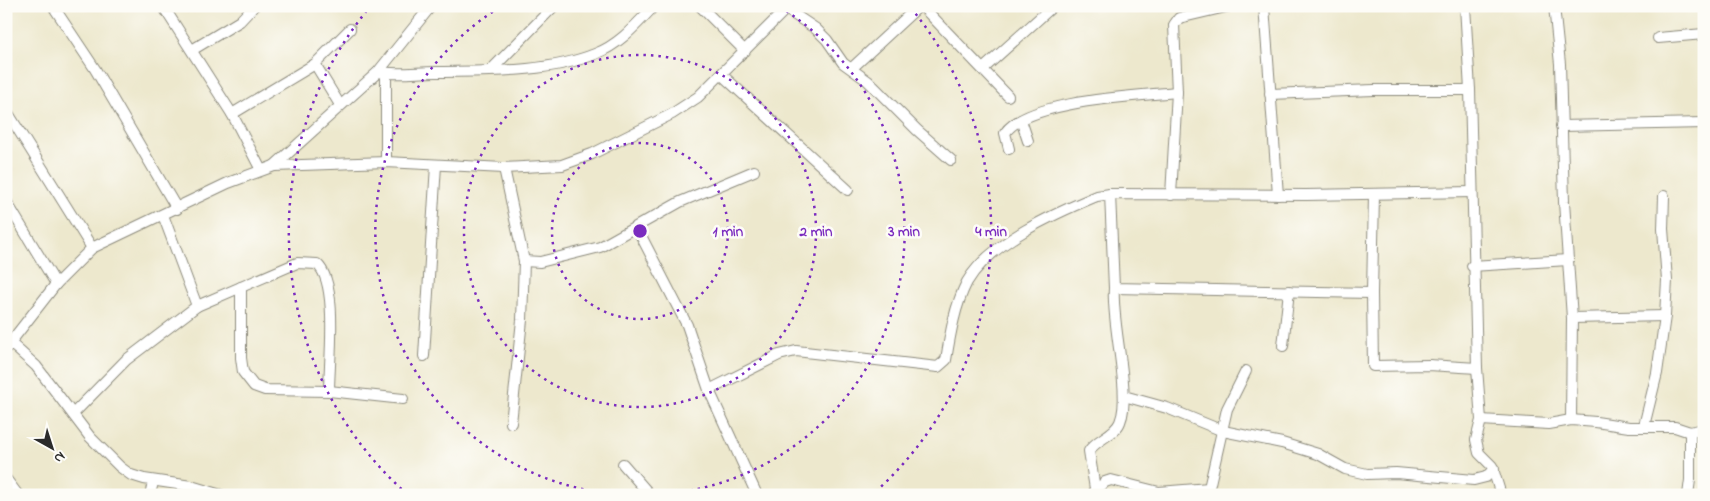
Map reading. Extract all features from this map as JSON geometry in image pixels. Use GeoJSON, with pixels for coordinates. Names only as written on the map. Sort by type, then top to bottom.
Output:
{"type":"FeatureCollection","features":[{"type":"Feature","properties":{"kind":"street"},"geometry":{"type":"LineString","coordinates":[[53,6],[95,69],[178,209]]}},
{"type":"Feature","properties":{"kind":"street"},"geometry":{"type":"LineString","coordinates":[[163,6],[232,114],[261,170]]}},
{"type":"Feature","properties":{"kind":"street"},"geometry":{"type":"LineString","coordinates":[[192,50],[240,20],[254,6]]}},
{"type":"Feature","properties":{"kind":"street"},"geometry":{"type":"LineString","coordinates":[[274,166],[340,105],[382,72],[431,6]]}},
{"type":"Feature","properties":{"kind":"street"},"geometry":{"type":"LineString","coordinates":[[491,70],[554,6]]}},
{"type":"Feature","properties":{"kind":"street"},"geometry":{"type":"LineString","coordinates":[[382,72],[491,70],[560,65],[595,54],[624,36],[654,6]]}},
{"type":"Feature","properties":{"kind":"street"},"geometry":{"type":"LineString","coordinates":[[700,6],[745,51]]}},
{"type":"Feature","properties":{"kind":"street"},"geometry":{"type":"LineString","coordinates":[[852,68],[920,6],[1008,96]]}},
{"type":"Feature","properties":{"kind":"street"},"geometry":{"type":"LineString","coordinates":[[983,69],[1053,6]]}},
{"type":"Feature","properties":{"kind":"street"},"geometry":{"type":"LineString","coordinates":[[1171,195],[1178,92],[1174,24],[1176,20],[1230,6]]}},
{"type":"Feature","properties":{"kind":"street"},"geometry":{"type":"LineString","coordinates":[[1264,6],[1278,195]]}},
{"type":"Feature","properties":{"kind":"street"},"geometry":{"type":"LineString","coordinates":[[1465,6],[1470,90],[1472,266],[1476,368],[1481,420],[1477,432],[1476,447],[1494,469],[1501,495]]}},
{"type":"Feature","properties":{"kind":"street"},"geometry":{"type":"LineString","coordinates":[[1554,6],[1560,64],[1561,126],[1572,318],[1570,420]]}},
{"type":"Feature","properties":{"kind":"street"},"geometry":{"type":"LineString","coordinates":[[221,495],[191,486],[152,482],[131,475],[120,467],[90,437],[36,366],[8,343],[56,284],[92,248],[178,209],[228,183],[274,166],[386,162],[504,168],[538,168],[562,165],[592,154],[672,114],[698,96],[722,75],[787,8],[816,29],[827,40],[843,63],[852,68],[951,160]]}},
{"type":"Feature","properties":{"kind":"street"},"geometry":{"type":"LineString","coordinates":[[232,114],[316,64],[350,29]]}},
{"type":"Feature","properties":{"kind":"street"},"geometry":{"type":"LineString","coordinates":[[1658,38],[1704,34]]}},
{"type":"Feature","properties":{"kind":"street"},"geometry":{"type":"LineString","coordinates":[[316,64],[340,105]]}},
{"type":"Feature","properties":{"kind":"street"},"geometry":{"type":"LineString","coordinates":[[382,72],[386,162]]}},
{"type":"Feature","properties":{"kind":"street"},"geometry":{"type":"LineString","coordinates":[[722,75],[848,190]]}},
{"type":"Feature","properties":{"kind":"street"},"geometry":{"type":"LineString","coordinates":[[1270,94],[1374,90],[1470,90]]}},
{"type":"Feature","properties":{"kind":"street"},"geometry":{"type":"LineString","coordinates":[[1009,149],[1005,133],[1008,129],[1021,120],[1067,104],[1178,92]]}},
{"type":"Feature","properties":{"kind":"street"},"geometry":{"type":"LineString","coordinates":[[6,110],[92,248]]}},
{"type":"Feature","properties":{"kind":"street"},"geometry":{"type":"LineString","coordinates":[[1021,120],[1028,141]]}},
{"type":"Feature","properties":{"kind":"street"},"geometry":{"type":"LineString","coordinates":[[1561,126],[1704,123]]}},
{"type":"Feature","properties":{"kind":"street"},"geometry":{"type":"LineString","coordinates":[[424,356],[436,166]]}},
{"type":"Feature","properties":{"kind":"street"},"geometry":{"type":"LineString","coordinates":[[504,168],[524,261],[522,320],[511,423]]}},
{"type":"Feature","properties":{"kind":"street"},"geometry":{"type":"LineString","coordinates":[[524,261],[540,262],[600,248],[680,202],[754,171]]}},
{"type":"Feature","properties":{"kind":"street"},"geometry":{"type":"LineString","coordinates":[[709,390],[779,355],[796,351],[938,367],[943,365],[946,360],[959,302],[968,282],[991,256],[1018,235],[1084,201],[1110,194],[1374,195],[1472,192]]}},
{"type":"Feature","properties":{"kind":"street"},"geometry":{"type":"LineString","coordinates":[[1096,493],[1089,451],[1092,446],[1118,426],[1121,421],[1124,396],[1112,306],[1114,288],[1110,194]]}},
{"type":"Feature","properties":{"kind":"street"},"geometry":{"type":"LineString","coordinates":[[1374,195],[1373,366],[1429,365],[1476,368]]}},
{"type":"Feature","properties":{"kind":"street"},"geometry":{"type":"LineString","coordinates":[[1644,426],[1657,372],[1664,316],[1667,280],[1663,229],[1664,196]]}},
{"type":"Feature","properties":{"kind":"street"},"geometry":{"type":"LineString","coordinates":[[6,201],[56,284]]}},
{"type":"Feature","properties":{"kind":"street"},"geometry":{"type":"LineString","coordinates":[[163,215],[197,306]]}},
{"type":"Feature","properties":{"kind":"street"},"geometry":{"type":"LineString","coordinates":[[637,228],[687,325],[709,390],[757,495]]}},
{"type":"Feature","properties":{"kind":"street"},"geometry":{"type":"LineString","coordinates":[[1472,266],[1568,260]]}},
{"type":"Feature","properties":{"kind":"street"},"geometry":{"type":"LineString","coordinates":[[73,414],[126,360],[197,306],[297,263],[310,262],[317,264],[324,270],[330,290],[329,392]]}},
{"type":"Feature","properties":{"kind":"street"},"geometry":{"type":"LineString","coordinates":[[240,287],[241,358],[247,380],[254,386],[265,390],[329,392],[403,399]]}},
{"type":"Feature","properties":{"kind":"street"},"geometry":{"type":"LineString","coordinates":[[1114,288],[1372,293]]}},
{"type":"Feature","properties":{"kind":"street"},"geometry":{"type":"LineString","coordinates":[[1283,346],[1289,291]]}},
{"type":"Feature","properties":{"kind":"street"},"geometry":{"type":"LineString","coordinates":[[1572,318],[1664,316]]}},
{"type":"Feature","properties":{"kind":"street"},"geometry":{"type":"LineString","coordinates":[[1096,493],[1105,482],[1111,480],[1159,492],[1209,491],[1230,402],[1246,371]]}},
{"type":"Feature","properties":{"kind":"street"},"geometry":{"type":"LineString","coordinates":[[1124,396],[1167,408],[1223,431],[1282,443],[1324,457],[1345,469],[1366,474],[1396,473],[1474,480],[1486,477],[1494,469]]}},
{"type":"Feature","properties":{"kind":"street"},"geometry":{"type":"LineString","coordinates":[[1481,420],[1549,424],[1570,420],[1629,427],[1682,428],[1690,432],[1704,429]]}},
{"type":"Feature","properties":{"kind":"street"},"geometry":{"type":"LineString","coordinates":[[1688,495],[1690,480],[1690,432]]}},
{"type":"Feature","properties":{"kind":"street"},"geometry":{"type":"LineString","coordinates":[[623,464],[650,495]]}},
{"type":"Feature","properties":{"kind":"street"},"geometry":{"type":"LineString","coordinates":[[6,479],[17,494]]}},
{"type":"Feature","properties":{"kind":"street"},"geometry":{"type":"LineString","coordinates":[[150,495],[152,482]]}}]}
